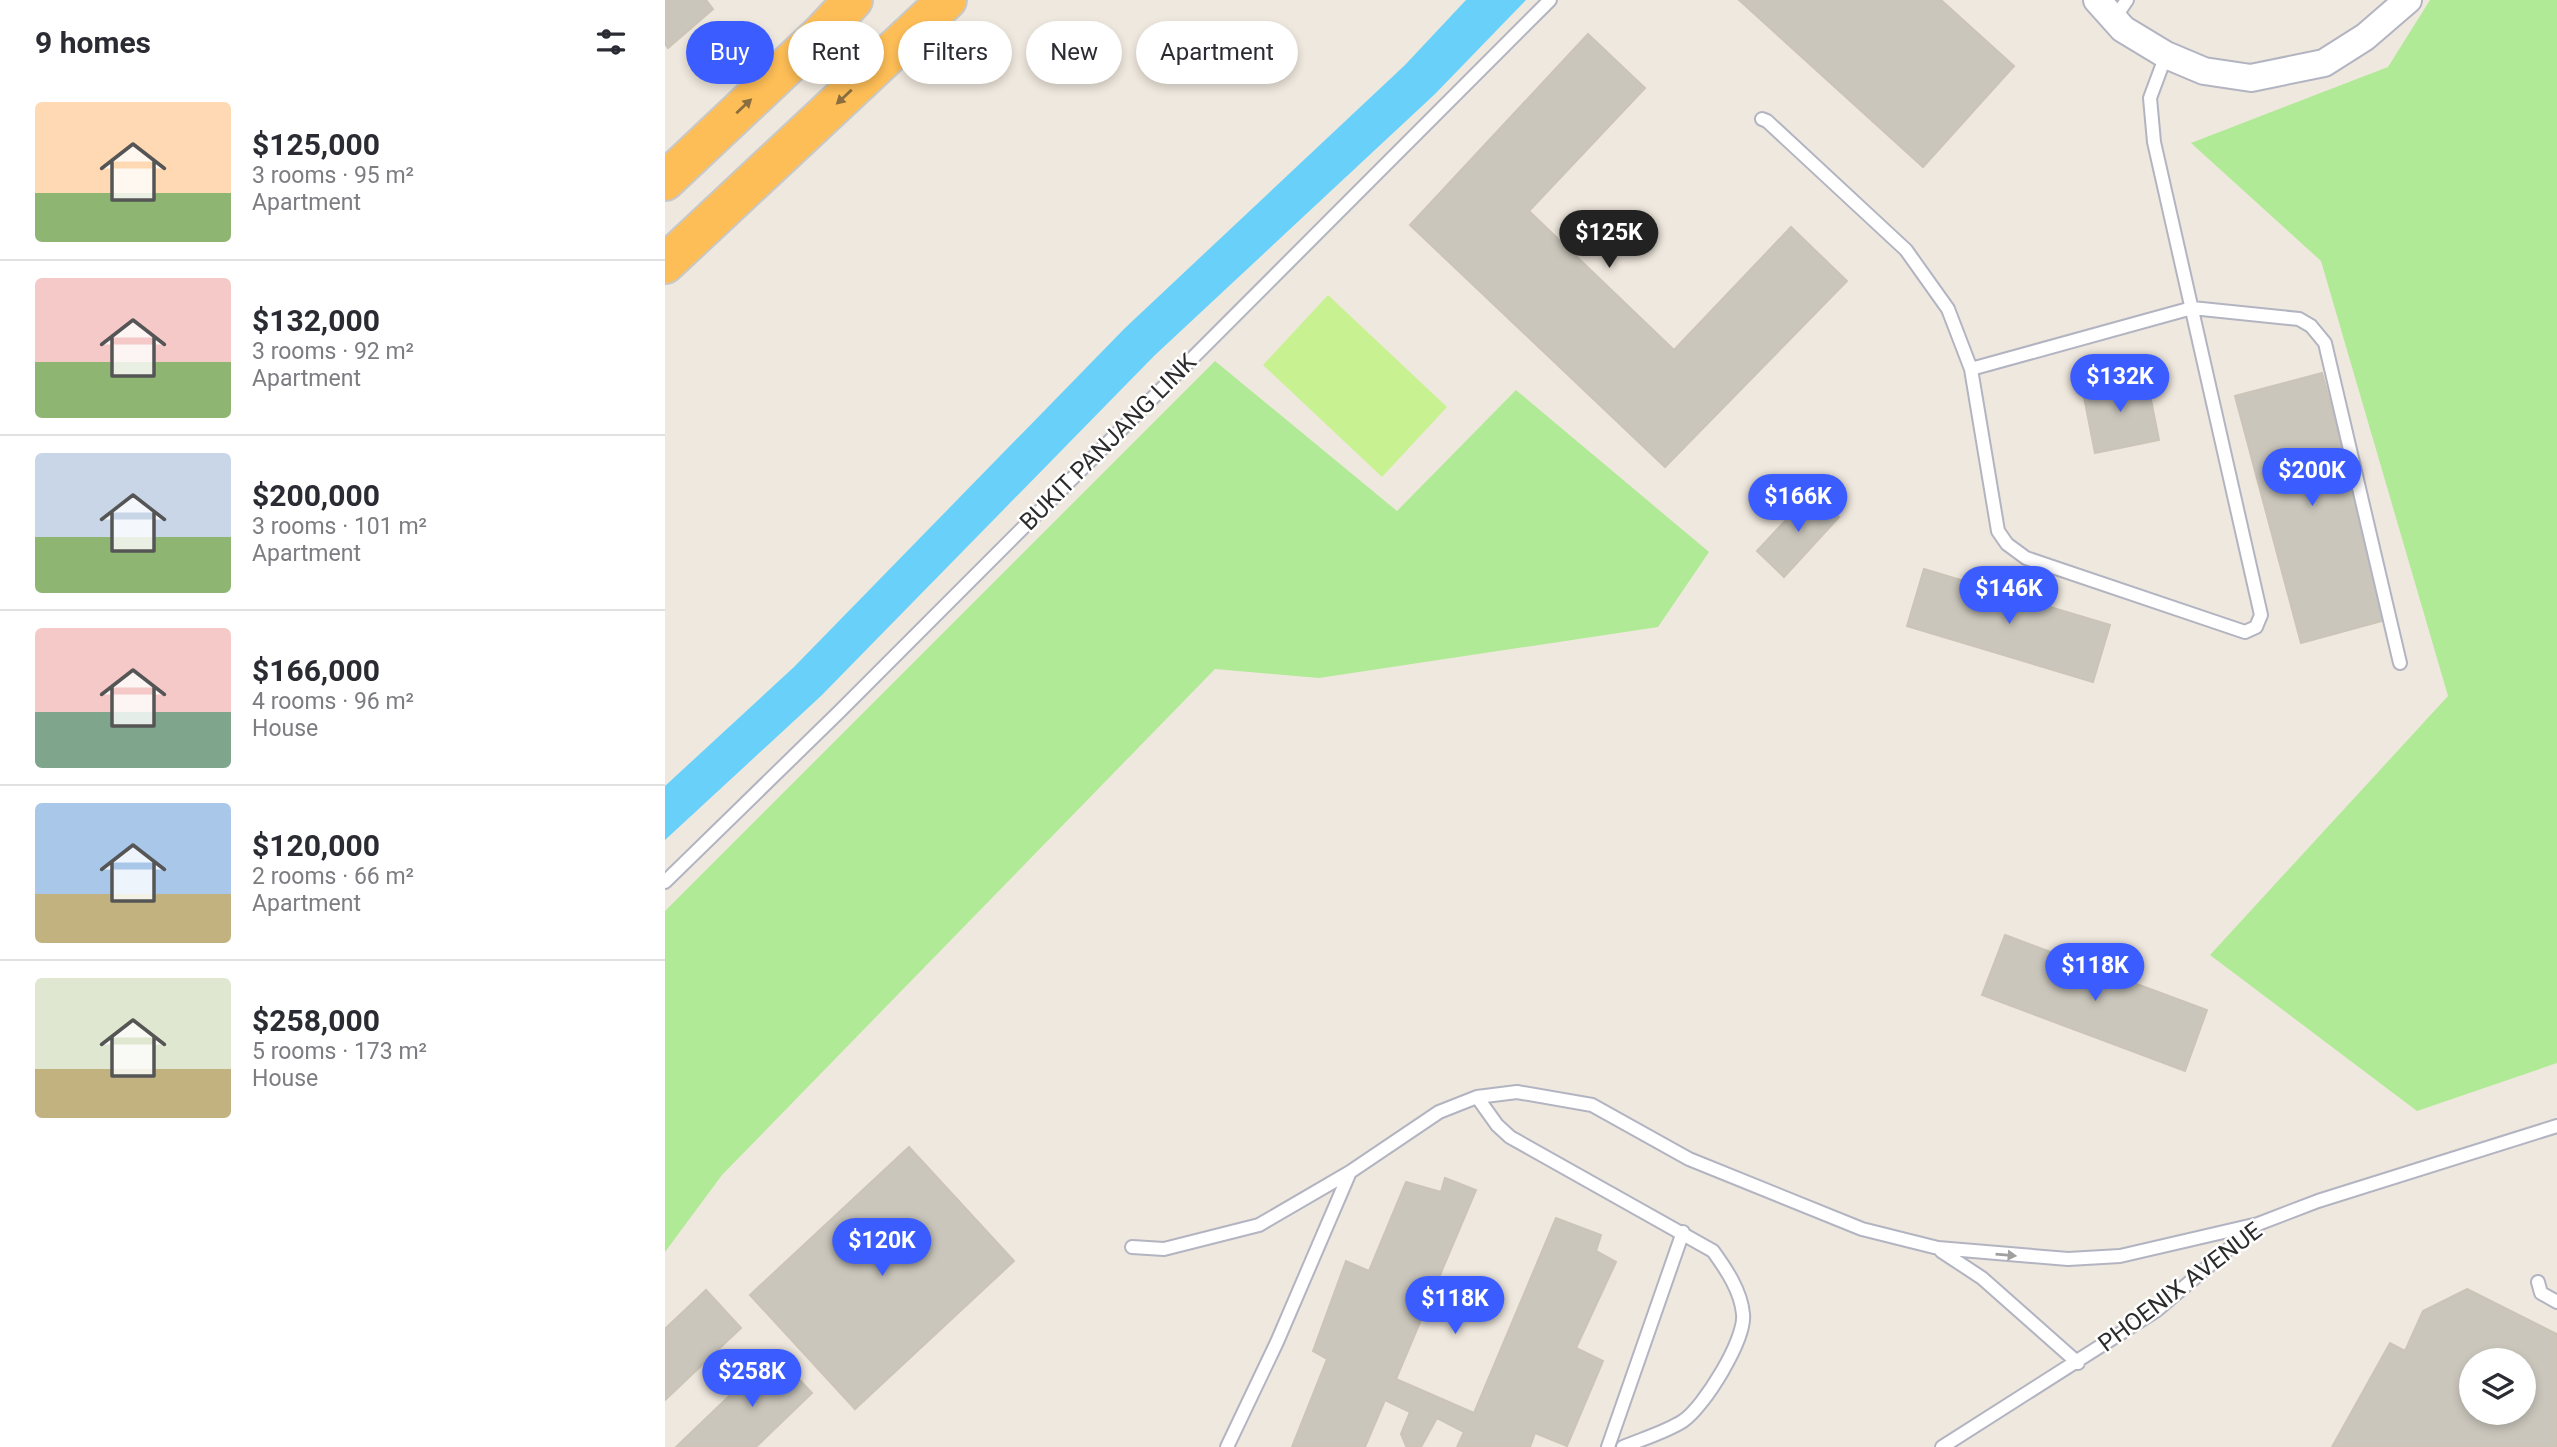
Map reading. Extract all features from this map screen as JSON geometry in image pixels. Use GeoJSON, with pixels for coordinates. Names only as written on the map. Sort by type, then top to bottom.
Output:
{"type":"FeatureCollection","features":[{"type":"Feature","properties":{"kind":"highway"},"geometry":{"type":"LineString","coordinates":[[665,181],[821,34],[853,0]]}},
{"type":"Feature","properties":{"kind":"highway"},"geometry":{"type":"LineString","coordinates":[[665,264],[947,0]]}},
{"type":"Feature","properties":{"kind":"street"},"geometry":{"type":"LineString","coordinates":[[2107,4],[2123,29],[2166,55],[2204,71],[2251,78],[2324,63],[2365,37],[2407,0]]}},
{"type":"Feature","properties":{"kind":"lane","name":"BUKIT PANJANG LINK"},"geometry":{"type":"LineString","coordinates":[[665,883],[1550,0]]}},
{"type":"Feature","properties":{"kind":"lane"},"geometry":{"type":"LineString","coordinates":[[1762,120],[1767,121],[1906,250],[1948,309],[1971,369],[1998,531],[2007,544],[2026,558],[2245,632],[2256,627],[2261,615],[2154,142],[2150,98],[2166,55]]}},
{"type":"Feature","properties":{"kind":"lane"},"geometry":{"type":"LineString","coordinates":[[1971,369],[2192,308],[2299,319],[2311,326],[2325,343],[2400,663]]}},
{"type":"Feature","properties":{"kind":"lane"},"geometry":{"type":"LineString","coordinates":[[1132,1247],[1164,1248],[1259,1226],[1350,1172],[1439,1112],[1476,1097],[1517,1092],[1592,1105],[1689,1159],[1862,1229],[1938,1248],[2068,1259],[2120,1256],[2258,1224]]}},
{"type":"Feature","properties":{"kind":"lane"},"geometry":{"type":"LineString","coordinates":[[1476,1097],[1497,1125],[1510,1137],[1683,1232],[1713,1251],[1731,1276],[1744,1314],[1741,1335],[1706,1398],[1683,1420],[1623,1447]]}},
{"type":"Feature","properties":{"kind":"lane","name":"PHOENIX AVENUE"},"geometry":{"type":"LineString","coordinates":[[1942,1447],[2078,1363],[2157,1310],[2258,1224],[2318,1201],[2557,1126]]}},
{"type":"Feature","properties":{"kind":"lane"},"geometry":{"type":"LineString","coordinates":[[1227,1447],[1277,1342],[1350,1172]]}},
{"type":"Feature","properties":{"kind":"lane"},"geometry":{"type":"LineString","coordinates":[[1608,1447],[1683,1232]]}},
{"type":"Feature","properties":{"kind":"lane"},"geometry":{"type":"LineString","coordinates":[[1938,1248],[1982,1278],[2078,1363]]}},
{"type":"Feature","properties":{"kind":"lane"},"geometry":{"type":"LineString","coordinates":[[2537,1282],[2541,1293],[2557,1302]]}},
{"type":"Feature","properties":{"kind":"green space"},"geometry":{"type":"Polygon","coordinates":[[[2430,0],[2557,0],[2557,1063],[2417,1111],[2210,955],[2448,696],[2321,261],[2191,143],[2388,67],[2430,0]]]}},
{"type":"Feature","properties":{"kind":"green space"},"geometry":{"type":"Polygon","coordinates":[[[1328,295],[1447,407],[1382,477],[1263,365],[1328,295]]]}},
{"type":"Feature","properties":{"kind":"green space"},"geometry":{"type":"Polygon","coordinates":[[[1215,361],[1397,511],[1516,390],[1709,552],[1658,627],[1319,678],[1215,669],[722,1175],[665,1252],[665,911],[1215,361]]]}},
{"type":"Feature","properties":{"kind":"water"},"geometry":{"type":"Polygon","coordinates":[[[1466,0],[1526,0],[1435,94],[1154,356],[821,696],[665,840],[665,786],[794,667],[1125,328],[1405,65],[1466,0]]]}},
{"type":"Feature","properties":{"kind":"building"},"geometry":{"type":"Polygon","coordinates":[[[665,0],[706,0],[713,9],[699,21],[686,21],[686,32],[668,48],[665,44],[665,0]]]}},
{"type":"Feature","properties":{"kind":"building"},"geometry":{"type":"Polygon","coordinates":[[[1739,0],[1941,0],[2014,66],[1923,167],[1739,0]]]}},
{"type":"Feature","properties":{"kind":"building"},"geometry":{"type":"Polygon","coordinates":[[[1588,34],[1645,88],[1529,211],[1674,350],[1791,227],[1847,281],[1665,467],[1410,225],[1588,34]]]}},
{"type":"Feature","properties":{"kind":"building"},"geometry":{"type":"Polygon","coordinates":[[[2322,373],[2389,619],[2301,643],[2235,396],[2322,373]]]}},
{"type":"Feature","properties":{"kind":"building"},"geometry":{"type":"Polygon","coordinates":[[[2146,375],[2159,440],[2095,453],[2082,387],[2146,375]]]}},
{"type":"Feature","properties":{"kind":"building"},"geometry":{"type":"Polygon","coordinates":[[[1812,492],[1839,517],[1784,577],[1757,551],[1812,492]]]}},
{"type":"Feature","properties":{"kind":"building"},"geometry":{"type":"Polygon","coordinates":[[[1924,569],[2110,625],[2093,682],[1907,626],[1924,569]]]}},
{"type":"Feature","properties":{"kind":"building"},"geometry":{"type":"Polygon","coordinates":[[[2005,935],[2207,1010],[2185,1071],[1982,995],[2005,935]]]}},
{"type":"Feature","properties":{"kind":"building"},"geometry":{"type":"Polygon","coordinates":[[[909,1147],[1014,1261],[855,1409],[750,1295],[909,1147]]]}},
{"type":"Feature","properties":{"kind":"building"},"geometry":{"type":"Polygon","coordinates":[[[1445,1178],[1476,1190],[1396,1379],[1474,1413],[1556,1218],[1601,1235],[1596,1251],[1616,1262],[1576,1348],[1603,1361],[1567,1446],[1535,1433],[1530,1447],[1457,1447],[1464,1432],[1437,1418],[1421,1447],[1406,1446],[1401,1434],[1410,1412],[1385,1400],[1365,1447],[1292,1447],[1327,1359],[1313,1351],[1346,1261],[1369,1271],[1406,1182],[1441,1192],[1445,1178]]]}},
{"type":"Feature","properties":{"kind":"building"},"geometry":{"type":"Polygon","coordinates":[[[2467,1289],[2557,1334],[2557,1447],[2332,1447],[2390,1343],[2405,1351],[2423,1311],[2467,1289]]]}},
{"type":"Feature","properties":{"kind":"building"},"geometry":{"type":"Polygon","coordinates":[[[706,1290],[741,1328],[665,1400],[665,1329],[706,1290]]]}},
{"type":"Feature","properties":{"kind":"building"},"geometry":{"type":"Polygon","coordinates":[[[774,1353],[812,1393],[756,1447],[676,1447],[774,1353]]]}}]}
